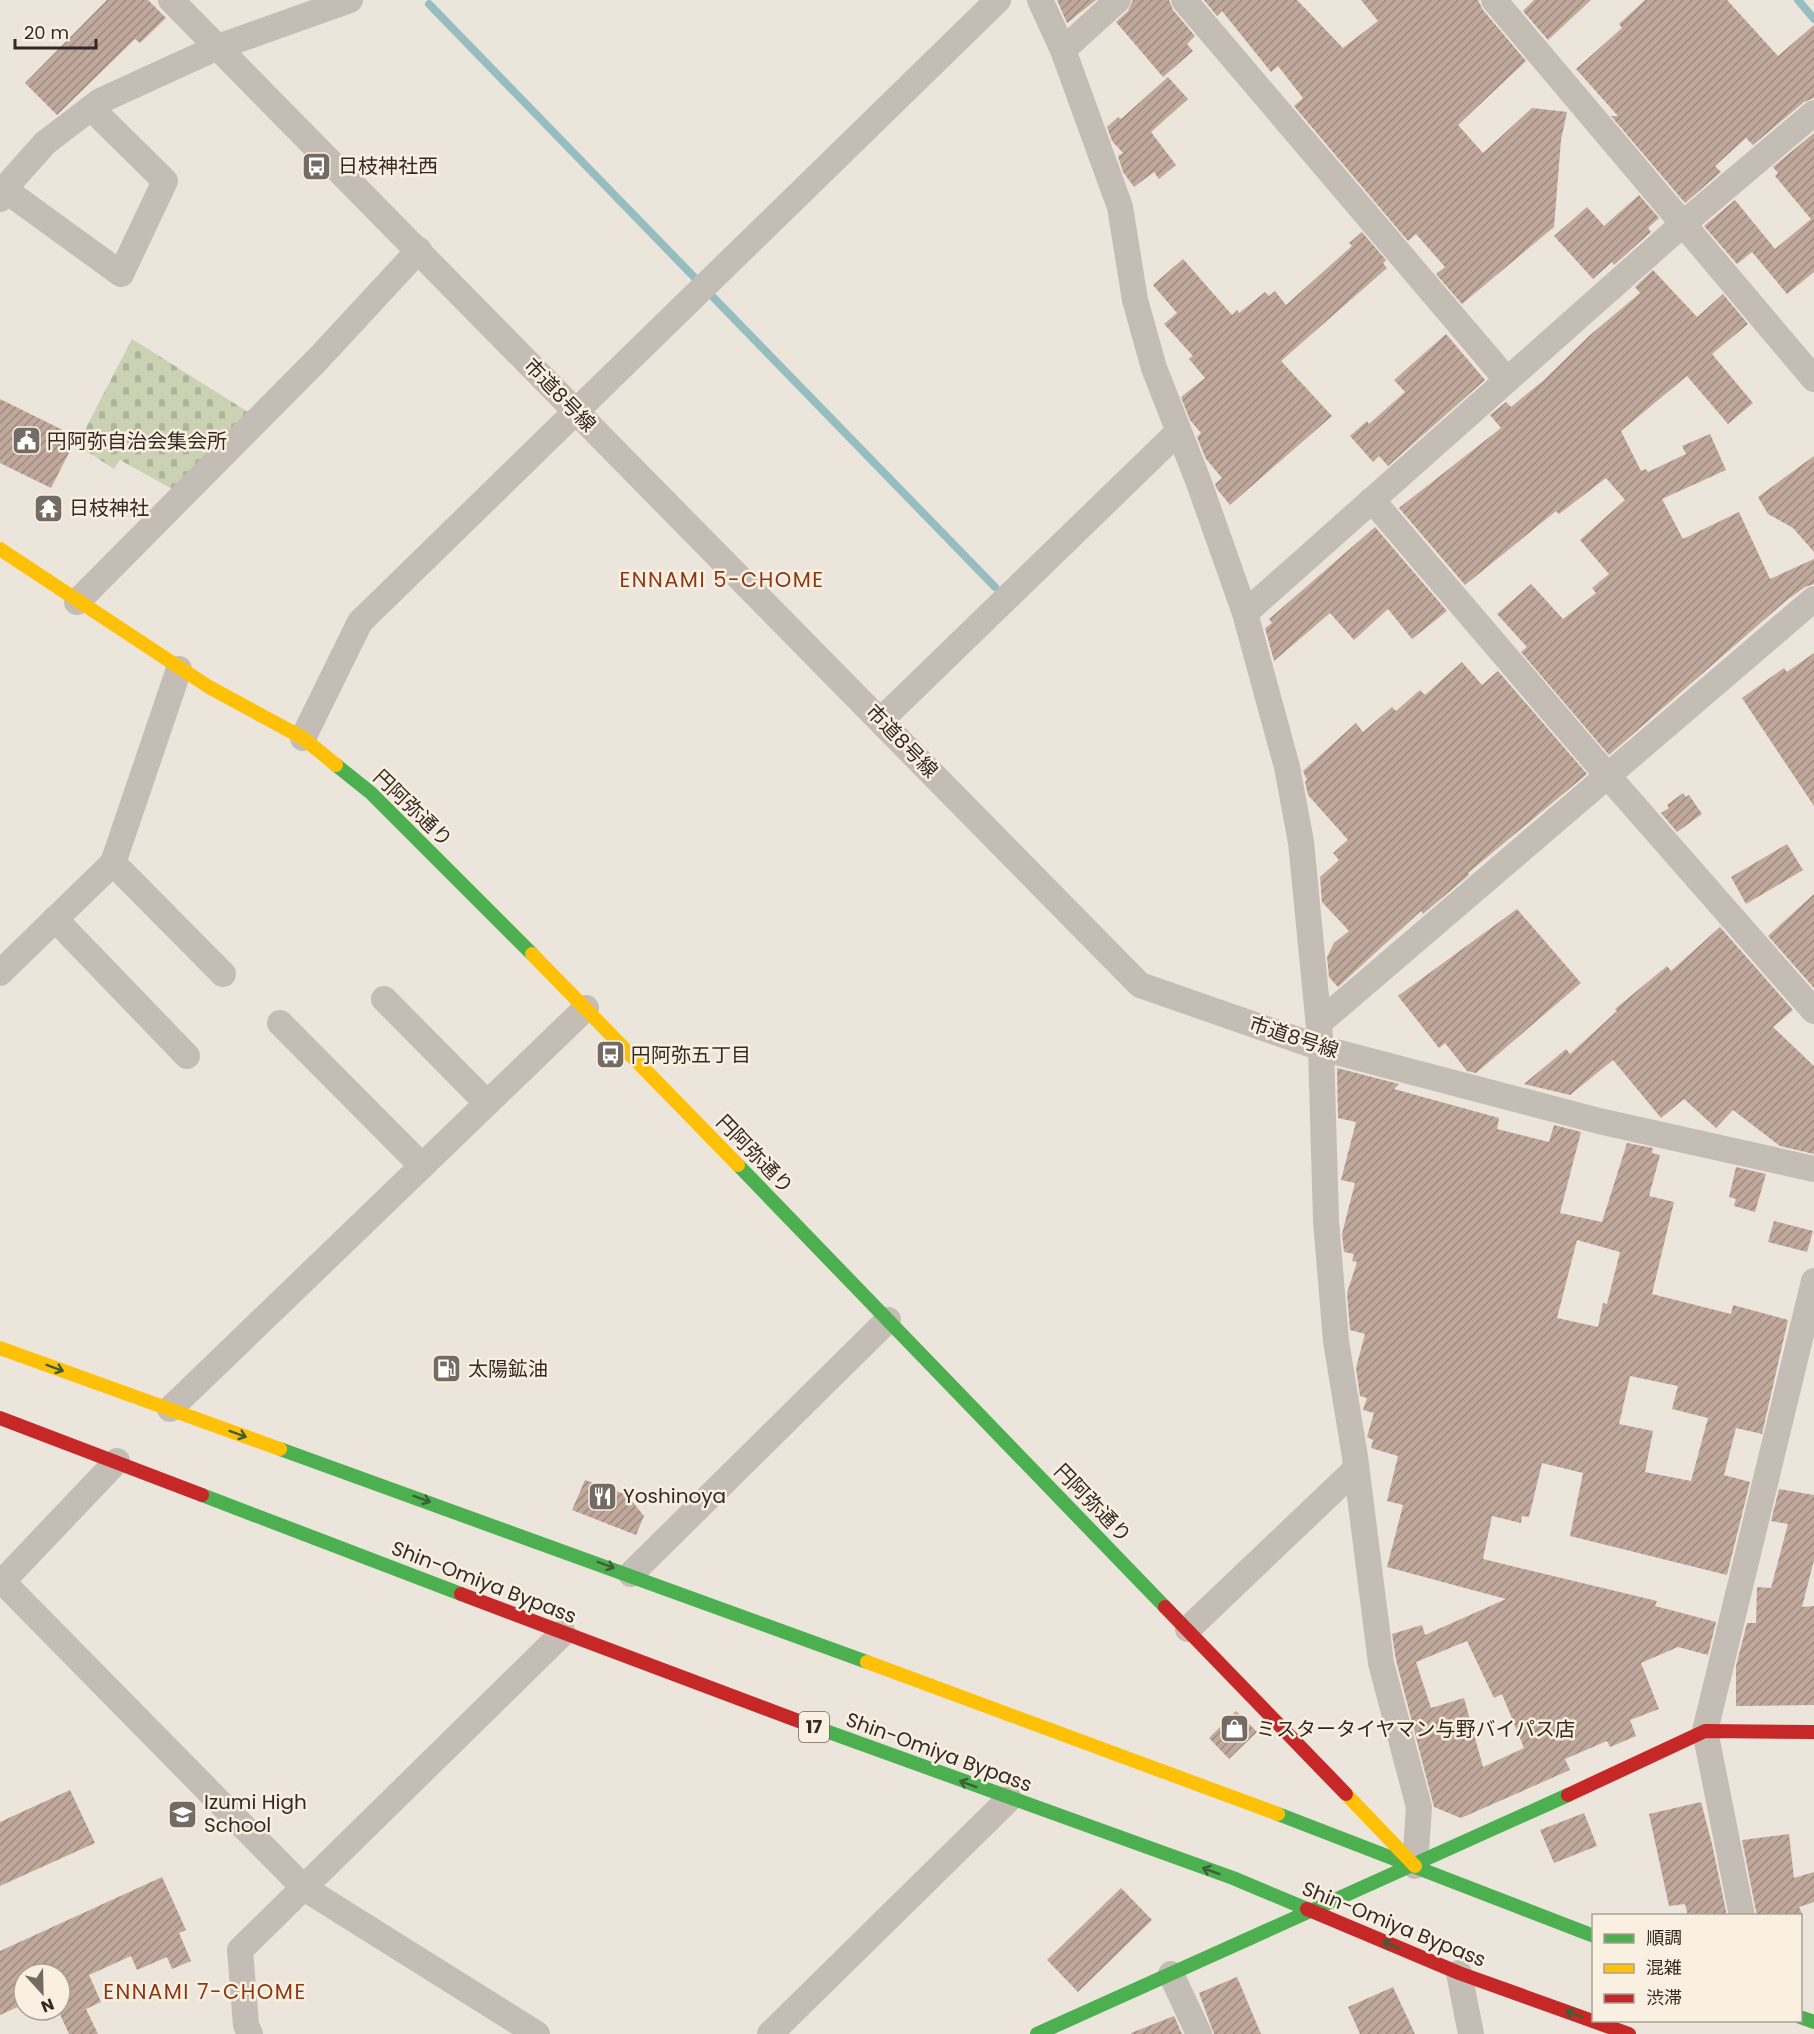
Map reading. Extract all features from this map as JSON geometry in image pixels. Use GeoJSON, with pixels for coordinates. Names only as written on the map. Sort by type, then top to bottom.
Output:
{"type":"FeatureCollection","features":[{"type":"Feature","properties":{"kind":"main road","name":"円阿弥通り"},"geometry":{"type":"LineString","coordinates":[[0,549],[179,669],[247,710],[303,738],[371,793],[586,1008],[1415,1866]]}},
{"type":"Feature","properties":{"kind":"main road"},"geometry":{"type":"LineString","coordinates":[[0,1348],[631,1574],[1415,1866],[1592,1936]]}},
{"type":"Feature","properties":{"kind":"main road","name":"Shin-Omiya Bypass"},"geometry":{"type":"LineString","coordinates":[[0,1418],[563,1633],[1009,1799],[1233,1878],[1308,1912],[1459,1973],[1592,2021]]}},
{"type":"Feature","properties":{"kind":"main road"},"geometry":{"type":"LineString","coordinates":[[1037,2034],[1415,1866],[1705,1731],[1814,1732]]}},
{"type":"Feature","properties":{"kind":"main road","name":"Shin-Omiya Bypass"},"geometry":{"type":"LineString","coordinates":[[1596,2022],[1629,2034]]}},
{"type":"Feature","properties":{"kind":"street","name":"市道8号線"},"geometry":{"type":"LineString","coordinates":[[171,0],[1140,985],[1320,1036],[1599,1121],[1814,1169]]}},
{"type":"Feature","properties":{"kind":"street"},"geometry":{"type":"LineString","coordinates":[[91,108],[165,181],[121,274],[2,194],[45,143],[100,101],[218,47],[350,0]]}},
{"type":"Feature","properties":{"kind":"street"},"geometry":{"type":"LineString","coordinates":[[303,738],[360,622],[574,410],[802,193],[998,0]]}},
{"type":"Feature","properties":{"kind":"street"},"geometry":{"type":"LineString","coordinates":[[1040,0],[1063,50],[1120,207],[1135,300],[1154,368],[1199,483],[1245,613],[1287,767],[1299,831],[1320,1036],[1324,1187],[1336,1341],[1356,1469],[1381,1663],[1419,1807],[1415,1866]]}},
{"type":"Feature","properties":{"kind":"street"},"geometry":{"type":"LineString","coordinates":[[1063,50],[1118,0]]}},
{"type":"Feature","properties":{"kind":"street"},"geometry":{"type":"LineString","coordinates":[[1185,0],[1507,380]]}},
{"type":"Feature","properties":{"kind":"street"},"geometry":{"type":"LineString","coordinates":[[1494,0],[1814,379]]}},
{"type":"Feature","properties":{"kind":"street"},"geometry":{"type":"LineString","coordinates":[[1245,613],[1684,223],[1814,113]]}},
{"type":"Feature","properties":{"kind":"street"},"geometry":{"type":"LineString","coordinates":[[78,602],[318,359],[418,250]]}},
{"type":"Feature","properties":{"kind":"street"},"geometry":{"type":"LineString","coordinates":[[881,720],[1178,432]]}},
{"type":"Feature","properties":{"kind":"street"},"geometry":{"type":"LineString","coordinates":[[1372,500],[1606,775],[1814,1011]]}},
{"type":"Feature","properties":{"kind":"street"},"geometry":{"type":"LineString","coordinates":[[1320,1036],[1606,775],[1814,599]]}},
{"type":"Feature","properties":{"kind":"street"},"geometry":{"type":"LineString","coordinates":[[0,973],[113,863],[179,669]]}},
{"type":"Feature","properties":{"kind":"street"},"geometry":{"type":"LineString","coordinates":[[113,863],[222,974]]}},
{"type":"Feature","properties":{"kind":"street"},"geometry":{"type":"LineString","coordinates":[[55,919],[187,1056]]}},
{"type":"Feature","properties":{"kind":"street"},"geometry":{"type":"LineString","coordinates":[[384,999],[487,1103]]}},
{"type":"Feature","properties":{"kind":"street"},"geometry":{"type":"LineString","coordinates":[[170,1409],[586,1008]]}},
{"type":"Feature","properties":{"kind":"street"},"geometry":{"type":"LineString","coordinates":[[280,1023],[422,1166]]}},
{"type":"Feature","properties":{"kind":"street"},"geometry":{"type":"LineString","coordinates":[[1742,1914],[1705,1731],[1814,1281]]}},
{"type":"Feature","properties":{"kind":"street"},"geometry":{"type":"LineString","coordinates":[[631,1574],[888,1320]]}},
{"type":"Feature","properties":{"kind":"street"},"geometry":{"type":"LineString","coordinates":[[117,1461],[1,1581],[304,1887],[537,2034]]}},
{"type":"Feature","properties":{"kind":"street"},"geometry":{"type":"LineString","coordinates":[[1188,1629],[1356,1469]]}},
{"type":"Feature","properties":{"kind":"street"},"geometry":{"type":"LineString","coordinates":[[250,2034],[246,2025],[240,1950],[563,1633]]}},
{"type":"Feature","properties":{"kind":"street"},"geometry":{"type":"LineString","coordinates":[[770,2034],[1009,1799]]}},
{"type":"Feature","properties":{"kind":"street"},"geometry":{"type":"LineString","coordinates":[[1459,1973],[1471,2034]]}},
{"type":"Feature","properties":{"kind":"street"},"geometry":{"type":"LineString","coordinates":[[1171,1974],[1199,2034]]}},
{"type":"Feature","properties":{"kind":"green space"},"geometry":{"type":"Polygon","coordinates":[[[132,339],[248,412],[172,489],[120,460],[114,469],[77,445],[132,339]]]}},
{"type":"Feature","properties":{"kind":"building"},"geometry":{"type":"Polygon","coordinates":[[[107,0],[148,0],[166,18],[140,43],[135,39],[57,115],[25,83],[107,0]]]}},
{"type":"Feature","properties":{"kind":"building"},"geometry":{"type":"Polygon","coordinates":[[[1057,0],[1096,0],[1067,23],[1057,0]]]}},
{"type":"Feature","properties":{"kind":"building"},"geometry":{"type":"Polygon","coordinates":[[[1133,0],[1169,0],[1173,10],[1195,36],[1187,44],[1193,51],[1163,77],[1116,22],[1128,11],[1133,0]]]}},
{"type":"Feature","properties":{"kind":"building"},"geometry":{"type":"Polygon","coordinates":[[[1204,0],[1297,0],[1343,48],[1378,21],[1361,0],[1478,0],[1483,10],[1526,61],[1458,125],[1483,153],[1532,108],[1567,112],[1561,140],[1554,227],[1462,304],[1436,274],[1445,267],[1416,234],[1408,241],[1294,106],[1303,98],[1278,66],[1271,72],[1222,11],[1217,16],[1204,0]]]}},
{"type":"Feature","properties":{"kind":"building"},"geometry":{"type":"Polygon","coordinates":[[[1534,0],[1591,0],[1548,40],[1523,11],[1534,0]]]}},
{"type":"Feature","properties":{"kind":"building"},"geometry":{"type":"Polygon","coordinates":[[[1645,0],[1727,0],[1778,56],[1814,25],[1814,98],[1804,102],[1753,145],[1746,138],[1715,166],[1721,172],[1685,203],[1611,116],[1618,116],[1576,69],[1622,28],[1619,24],[1645,0]]]}},
{"type":"Feature","properties":{"kind":"building"},"geometry":{"type":"Polygon","coordinates":[[[1168,77],[1188,99],[1151,132],[1176,165],[1159,179],[1154,172],[1134,187],[1123,172],[1118,156],[1123,153],[1112,141],[1107,127],[1118,117],[1121,119],[1168,77]]]}},
{"type":"Feature","properties":{"kind":"building"},"geometry":{"type":"Polygon","coordinates":[[[1814,133],[1814,272],[1787,294],[1752,252],[1737,264],[1704,226],[1735,200],[1775,249],[1811,219],[1775,176],[1778,173],[1773,167],[1814,133]]]}},
{"type":"Feature","properties":{"kind":"building"},"geometry":{"type":"Polygon","coordinates":[[[1639,195],[1659,218],[1648,228],[1651,232],[1614,265],[1612,262],[1593,279],[1554,236],[1587,207],[1604,226],[1639,195]]]}},
{"type":"Feature","properties":{"kind":"building"},"geometry":{"type":"Polygon","coordinates":[[[1362,232],[1386,260],[1383,263],[1387,268],[1281,361],[1332,416],[1230,505],[1217,489],[1215,484],[1222,478],[1206,459],[1197,437],[1201,433],[1190,420],[1181,397],[1205,378],[1189,359],[1193,356],[1164,324],[1177,313],[1153,285],[1183,259],[1232,315],[1237,310],[1239,313],[1265,292],[1269,296],[1275,291],[1286,305],[1352,246],[1349,243],[1362,232]]]}},
{"type":"Feature","properties":{"kind":"building"},"geometry":{"type":"Polygon","coordinates":[[[1653,270],[1697,317],[1723,294],[1748,324],[1712,354],[1753,403],[1728,424],[1687,376],[1621,431],[1641,471],[1646,469],[1648,472],[1686,454],[1682,446],[1710,434],[1726,470],[1662,499],[1683,539],[1739,512],[1770,579],[1814,559],[1814,584],[1805,587],[1787,600],[1609,755],[1521,652],[1527,647],[1497,614],[1531,584],[1563,619],[1596,593],[1592,588],[1609,574],[1580,540],[1625,500],[1606,478],[1559,514],[1556,511],[1465,585],[1399,508],[1501,428],[1490,415],[1506,402],[1511,407],[1544,380],[1589,336],[1640,293],[1635,287],[1653,270]]]}},
{"type":"Feature","properties":{"kind":"building"},"geometry":{"type":"Polygon","coordinates":[[[1446,334],[1485,380],[1388,466],[1379,456],[1373,462],[1350,436],[1367,421],[1369,424],[1405,392],[1394,380],[1446,334]]]}},
{"type":"Feature","properties":{"kind":"building"},"geometry":{"type":"Polygon","coordinates":[[[0,399],[77,437],[51,488],[0,463],[0,399]]]}},
{"type":"Feature","properties":{"kind":"building"},"geometry":{"type":"Polygon","coordinates":[[[1814,456],[1814,552],[1793,528],[1768,514],[1758,497],[1814,456]]]}},
{"type":"Feature","properties":{"kind":"building"},"geometry":{"type":"Polygon","coordinates":[[[1375,527],[1447,611],[1412,639],[1388,609],[1354,640],[1330,613],[1274,661],[1265,628],[1272,623],[1269,619],[1375,527]]]}},
{"type":"Feature","properties":{"kind":"building"},"geometry":{"type":"Polygon","coordinates":[[[1814,653],[1814,806],[1742,698],[1784,668],[1787,672],[1814,653]]]}},
{"type":"Feature","properties":{"kind":"building"},"geometry":{"type":"Polygon","coordinates":[[[1462,662],[1482,685],[1498,671],[1587,774],[1468,873],[1469,875],[1423,914],[1421,911],[1338,987],[1329,977],[1327,957],[1334,943],[1349,931],[1322,902],[1320,877],[1339,860],[1333,853],[1348,840],[1308,795],[1305,782],[1307,780],[1303,771],[1356,723],[1363,732],[1392,707],[1396,711],[1420,690],[1425,695],[1462,662]]]}},
{"type":"Feature","properties":{"kind":"building"},"geometry":{"type":"Polygon","coordinates":[[[1683,793],[1686,797],[1689,795],[1702,814],[1677,832],[1661,813],[1669,808],[1667,805],[1683,793]]]}},
{"type":"Feature","properties":{"kind":"building"},"geometry":{"type":"Polygon","coordinates":[[[1787,844],[1803,870],[1746,904],[1731,877],[1787,844]]]}},
{"type":"Feature","properties":{"kind":"building"},"geometry":{"type":"Polygon","coordinates":[[[1814,894],[1814,988],[1768,936],[1814,894]]]}},
{"type":"Feature","properties":{"kind":"building"},"geometry":{"type":"Polygon","coordinates":[[[1517,909],[1581,983],[1476,1073],[1467,1071],[1445,1043],[1439,1048],[1398,996],[1517,909]]]}},
{"type":"Feature","properties":{"kind":"building"},"geometry":{"type":"Polygon","coordinates":[[[1720,927],[1793,1010],[1773,1027],[1814,1066],[1814,1154],[1780,1146],[1733,1110],[1716,1128],[1684,1099],[1661,1118],[1613,1060],[1570,1095],[1524,1084],[1566,1049],[1570,1054],[1617,1011],[1615,1009],[1667,966],[1671,971],[1720,927]]]}},
{"type":"Feature","properties":{"kind":"building"},"geometry":{"type":"Polygon","coordinates":[[[1337,1068],[1399,1084],[1394,1089],[1499,1118],[1497,1129],[1549,1142],[1554,1125],[1581,1132],[1560,1213],[1602,1222],[1627,1143],[1653,1148],[1652,1153],[1660,1155],[1649,1196],[1674,1202],[1652,1294],[1731,1314],[1733,1305],[1788,1320],[1762,1434],[1736,1428],[1724,1475],[1750,1482],[1727,1575],[1570,1536],[1583,1473],[1542,1463],[1529,1517],[1522,1516],[1521,1523],[1492,1516],[1483,1559],[1657,1601],[1655,1606],[1716,1622],[1708,1655],[1678,1647],[1641,1663],[1659,1709],[1630,1720],[1636,1736],[1610,1747],[1607,1741],[1565,1759],[1570,1770],[1461,1818],[1434,1807],[1396,1660],[1392,1634],[1422,1625],[1425,1635],[1506,1599],[1387,1567],[1403,1505],[1387,1501],[1398,1456],[1371,1448],[1373,1440],[1367,1437],[1374,1413],[1363,1410],[1367,1398],[1360,1396],[1356,1368],[1365,1334],[1350,1330],[1347,1293],[1357,1262],[1352,1261],[1354,1254],[1344,1252],[1342,1234],[1355,1183],[1341,1180],[1356,1122],[1338,1118],[1337,1068]],[[1577,1240],[1557,1318],[1598,1327],[1603,1303],[1607,1304],[1620,1252],[1577,1240]],[[1630,1376],[1619,1424],[1653,1431],[1645,1472],[1691,1481],[1708,1418],[1672,1409],[1678,1386],[1630,1376]],[[1467,1641],[1416,1662],[1431,1708],[1464,1698],[1483,1767],[1524,1748],[1502,1694],[1494,1698],[1467,1641]]]}},
{"type":"Feature","properties":{"kind":"building"},"geometry":{"type":"Polygon","coordinates":[[[1736,1167],[1766,1174],[1755,1212],[1734,1206],[1736,1199],[1729,1197],[1736,1167]]]}},
{"type":"Feature","properties":{"kind":"building"},"geometry":{"type":"Polygon","coordinates":[[[1774,1221],[1813,1231],[1807,1252],[1768,1242],[1774,1221]]]}},
{"type":"Feature","properties":{"kind":"building"},"geometry":{"type":"Polygon","coordinates":[[[585,1480],[627,1495],[644,1516],[636,1535],[572,1510],[585,1480]]]}},
{"type":"Feature","properties":{"kind":"building"},"geometry":{"type":"Polygon","coordinates":[[[1779,1489],[1814,1495],[1814,1560],[1802,1607],[1814,1606],[1814,1705],[1736,1706],[1736,1666],[1747,1623],[1756,1623],[1757,1587],[1771,1588],[1788,1524],[1771,1521],[1779,1489]]]}},
{"type":"Feature","properties":{"kind":"building"},"geometry":{"type":"Polygon","coordinates":[[[1236,1711],[1257,1732],[1229,1759],[1209,1738],[1236,1711]]]}},
{"type":"Feature","properties":{"kind":"building"},"geometry":{"type":"Polygon","coordinates":[[[70,1790],[95,1843],[0,1886],[0,1822],[70,1790]]]}},
{"type":"Feature","properties":{"kind":"building"},"geometry":{"type":"Polygon","coordinates":[[[1701,1802],[1727,1914],[1688,1914],[1685,1904],[1669,1906],[1649,1814],[1701,1802]]]}},
{"type":"Feature","properties":{"kind":"building"},"geometry":{"type":"Polygon","coordinates":[[[1584,1813],[1597,1846],[1554,1863],[1540,1830],[1584,1813]]]}},
{"type":"Feature","properties":{"kind":"building"},"geometry":{"type":"Polygon","coordinates":[[[1789,1834],[1794,1878],[1814,1872],[1814,1902],[1799,1907],[1803,1916],[1802,1914],[1757,1914],[1742,1840],[1789,1834]]]}},
{"type":"Feature","properties":{"kind":"building"},"geometry":{"type":"Polygon","coordinates":[[[162,1877],[186,1930],[179,1933],[191,1961],[172,1969],[167,1957],[137,1970],[131,1956],[89,1975],[101,2002],[86,2009],[98,2034],[69,2034],[64,2022],[72,2022],[72,1962],[12,1962],[12,2010],[0,2015],[0,1951],[162,1877]]]}},
{"type":"Feature","properties":{"kind":"building"},"geometry":{"type":"Polygon","coordinates":[[[1121,1888],[1152,1920],[1078,1992],[1047,1960],[1121,1888]]]}},
{"type":"Feature","properties":{"kind":"building"},"geometry":{"type":"Polygon","coordinates":[[[1237,1977],[1261,2034],[1214,2034],[1199,1993],[1237,1977]]]}},
{"type":"Feature","properties":{"kind":"building"},"geometry":{"type":"Polygon","coordinates":[[[1393,1987],[1415,2034],[1360,2034],[1348,2007],[1393,1987]]]}},
{"type":"Feature","properties":{"kind":"building"},"geometry":{"type":"Polygon","coordinates":[[[1174,2016],[1182,2034],[1131,2034],[1131,2033],[1174,2016]]]}},
{"type":"Feature","properties":{"kind":"waterway"},"geometry":{"type":"LineString","coordinates":[[1798,0],[1814,19]]}},
{"type":"Feature","properties":{"kind":"waterway"},"geometry":{"type":"LineString","coordinates":[[429,4],[695,278]]}},
{"type":"Feature","properties":{"kind":"waterway"},"geometry":{"type":"LineString","coordinates":[[712,296],[995,587]]}},
{"type":"Feature","properties":{"kind":"traffic: fast"},"geometry":{"type":"LineString","coordinates":[[336,765],[371,793],[532,954]]}},
{"type":"Feature","properties":{"kind":"traffic: fast"},"geometry":{"type":"LineString","coordinates":[[738,1165],[1165,1607]]}},
{"type":"Feature","properties":{"kind":"traffic: fast"},"geometry":{"type":"LineString","coordinates":[[280,1449],[867,1662]]}},
{"type":"Feature","properties":{"kind":"traffic: fast"},"geometry":{"type":"LineString","coordinates":[[202,1495],[461,1594]]}},
{"type":"Feature","properties":{"kind":"traffic: fast"},"geometry":{"type":"LineString","coordinates":[[812,1726],[1233,1878],[1307,1909]]}},
{"type":"Feature","properties":{"kind":"traffic: fast"},"geometry":{"type":"LineString","coordinates":[[1037,2034],[1568,1795]]}},
{"type":"Feature","properties":{"kind":"traffic: fast"},"geometry":{"type":"LineString","coordinates":[[1278,1814],[1592,1935]]}},
{"type":"Feature","properties":{"kind":"traffic: fast"},"geometry":{"type":"LineString","coordinates":[[1802,2018],[1814,2022]]}},
{"type":"Feature","properties":{"kind":"traffic: slow"},"geometry":{"type":"LineString","coordinates":[[0,549],[209,687],[303,738],[336,765]]}},
{"type":"Feature","properties":{"kind":"traffic: slow"},"geometry":{"type":"LineString","coordinates":[[532,954],[738,1165]]}},
{"type":"Feature","properties":{"kind":"traffic: slow"},"geometry":{"type":"LineString","coordinates":[[0,1348],[280,1449]]}},
{"type":"Feature","properties":{"kind":"traffic: slow"},"geometry":{"type":"LineString","coordinates":[[867,1662],[1278,1814]]}},
{"type":"Feature","properties":{"kind":"traffic: slow"},"geometry":{"type":"LineString","coordinates":[[1346,1794],[1415,1866]]}},
{"type":"Feature","properties":{"kind":"traffic: jam"},"geometry":{"type":"LineString","coordinates":[[0,1418],[202,1495]]}},
{"type":"Feature","properties":{"kind":"traffic: jam"},"geometry":{"type":"LineString","coordinates":[[461,1594],[812,1726]]}},
{"type":"Feature","properties":{"kind":"traffic: jam"},"geometry":{"type":"LineString","coordinates":[[1165,1607],[1346,1794]]}},
{"type":"Feature","properties":{"kind":"traffic: jam"},"geometry":{"type":"LineString","coordinates":[[1568,1795],[1705,1731],[1814,1732]]}},
{"type":"Feature","properties":{"kind":"traffic: jam"},"geometry":{"type":"LineString","coordinates":[[1307,1909],[1459,1973],[1592,2021]]}},
{"type":"Feature","properties":{"kind":"traffic: jam"},"geometry":{"type":"LineString","coordinates":[[1596,2022],[1629,2034]]}},
{"type":"Feature","properties":{"kind":"place","name":"日枝神社西"},"geometry":{"type":"Point","coordinates":[317,166]}},
{"type":"Feature","properties":{"kind":"place","name":"円阿弥自治会集会所"},"geometry":{"type":"Point","coordinates":[26,441]}},
{"type":"Feature","properties":{"kind":"place","name":"日枝神社"},"geometry":{"type":"Point","coordinates":[48,508]}},
{"type":"Feature","properties":{"kind":"place","name":"円阿弥五丁目"},"geometry":{"type":"Point","coordinates":[610,1055]}},
{"type":"Feature","properties":{"kind":"place","name":"太陽鉱油"},"geometry":{"type":"Point","coordinates":[447,1369]}},
{"type":"Feature","properties":{"kind":"place","name":"Yoshinoya"},"geometry":{"type":"Point","coordinates":[602,1496]}},
{"type":"Feature","properties":{"kind":"place","name":"ミスタータイヤマン与野バイパス店"},"geometry":{"type":"Point","coordinates":[1235,1729]}},
{"type":"Feature","properties":{"kind":"place","name":"Izumi High School"},"geometry":{"type":"Point","coordinates":[183,1814]}},
{"type":"Feature","properties":{"kind":"district","name":"ENNAMI 5-CHOME"},"geometry":{"type":"Point","coordinates":[722,580]}},
{"type":"Feature","properties":{"kind":"district","name":"ENNAMI 7-CHOME"},"geometry":{"type":"Point","coordinates":[205,1992]}}]}
